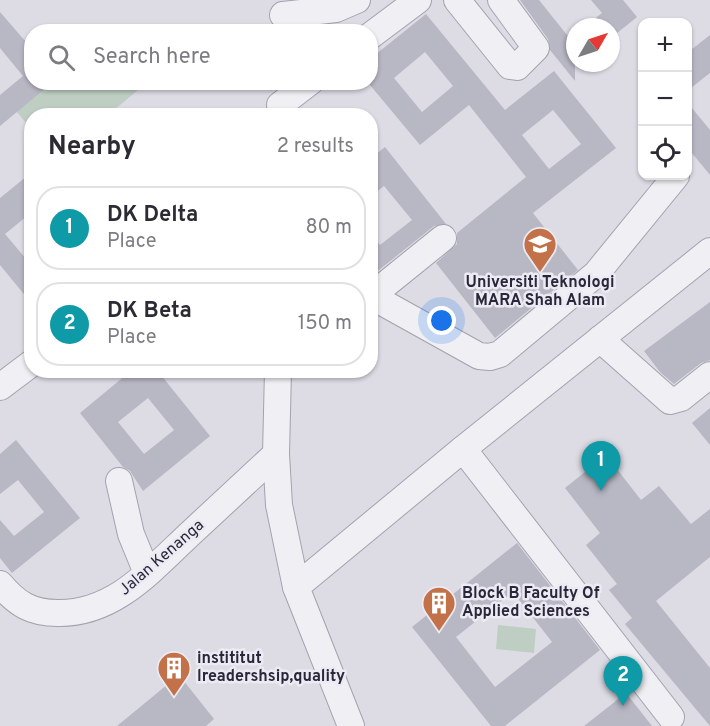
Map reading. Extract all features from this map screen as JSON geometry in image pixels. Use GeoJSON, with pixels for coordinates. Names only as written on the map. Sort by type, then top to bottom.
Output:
{"type":"FeatureCollection","features":[{"type":"Feature","properties":{"kind":"street"},"geometry":{"type":"LineString","coordinates":[[283,16],[336,9],[357,0]]}},
{"type":"Feature","properties":{"kind":"street"},"geometry":{"type":"LineString","coordinates":[[378,30],[417,0]]}},
{"type":"Feature","properties":{"kind":"street"},"geometry":{"type":"LineString","coordinates":[[458,0],[510,66],[517,67],[536,48],[501,0]]}},
{"type":"Feature","properties":{"kind":"street"},"geometry":{"type":"LineString","coordinates":[[280,101],[297,90]]}},
{"type":"Feature","properties":{"kind":"street"},"geometry":{"type":"LineString","coordinates":[[378,301],[479,356],[490,357],[500,354],[596,274],[673,180]]}},
{"type":"Feature","properties":{"kind":"street"},"geometry":{"type":"LineString","coordinates":[[378,291],[443,238]]}},
{"type":"Feature","properties":{"kind":"street"},"geometry":{"type":"LineString","coordinates":[[296,587],[463,449],[710,251]]}},
{"type":"Feature","properties":{"kind":"street"},"geometry":{"type":"LineString","coordinates":[[600,339],[670,401],[681,398],[710,375]]}},
{"type":"Feature","properties":{"kind":"street"},"geometry":{"type":"LineString","coordinates":[[0,387],[24,369]]}},
{"type":"Feature","properties":{"kind":"street"},"geometry":{"type":"LineString","coordinates":[[279,378],[276,454],[279,505],[296,587],[351,726]]}},
{"type":"Feature","properties":{"kind":"street"},"geometry":{"type":"LineString","coordinates":[[463,449],[671,717]]}},
{"type":"Feature","properties":{"kind":"street","name":"Jalan Kenanga"},"geometry":{"type":"LineString","coordinates":[[0,584],[12,599],[39,614],[70,614],[101,607],[123,594],[276,454]]}},
{"type":"Feature","properties":{"kind":"street"},"geometry":{"type":"LineString","coordinates":[[119,481],[131,534],[147,573]]}},
{"type":"Feature","properties":{"kind":"green space"},"geometry":{"type":"Polygon","coordinates":[[[31,90],[138,90],[116,108],[24,108],[24,121],[12,106],[31,90]]]}},
{"type":"Feature","properties":{"kind":"green space"},"geometry":{"type":"Polygon","coordinates":[[[498,625],[536,629],[534,653],[496,649],[498,625]]]}},
{"type":"Feature","properties":{"kind":"building"},"geometry":{"type":"Polygon","coordinates":[[[520,0],[539,0],[566,34],[566,70],[550,50],[548,39],[520,0]]]}},
{"type":"Feature","properties":{"kind":"building"},"geometry":{"type":"Polygon","coordinates":[[[591,0],[623,0],[637,17],[620,31],[620,18],[596,18],[602,13],[591,0]]]}},
{"type":"Feature","properties":{"kind":"building"},"geometry":{"type":"Polygon","coordinates":[[[0,12],[24,40],[24,90],[43,90],[0,126],[0,95],[23,76],[0,48],[0,12]]]}},
{"type":"Feature","properties":{"kind":"building"},"geometry":{"type":"Polygon","coordinates":[[[426,14],[505,110],[554,71],[616,148],[533,213],[578,270],[495,338],[436,263],[457,244],[457,233],[526,177],[469,105],[420,145],[374,90],[378,90],[378,53],[426,14]],[[425,52],[394,78],[422,112],[453,86],[425,52]],[[553,110],[522,135],[549,169],[581,144],[553,110]]]}},
{"type":"Feature","properties":{"kind":"building"},"geometry":{"type":"Polygon","coordinates":[[[710,35],[710,73],[692,87],[692,72],[692,49],[710,35]]]}},
{"type":"Feature","properties":{"kind":"building"},"geometry":{"type":"Polygon","coordinates":[[[568,72],[575,72],[575,81],[568,72]]]}},
{"type":"Feature","properties":{"kind":"building"},"geometry":{"type":"Polygon","coordinates":[[[692,108],[710,130],[710,175],[692,153],[692,108]]]}},
{"type":"Feature","properties":{"kind":"building"},"geometry":{"type":"Polygon","coordinates":[[[385,147],[446,224],[434,226],[378,271],[378,243],[380,245],[412,220],[384,186],[378,191],[378,153],[385,147]]]}},
{"type":"Feature","properties":{"kind":"building"},"geometry":{"type":"Polygon","coordinates":[[[24,178],[24,219],[5,234],[24,257],[24,294],[0,265],[0,198],[24,178]]]}},
{"type":"Feature","properties":{"kind":"building"},"geometry":{"type":"Polygon","coordinates":[[[710,302],[710,360],[701,363],[674,384],[660,372],[644,351],[710,302]]]}},
{"type":"Feature","properties":{"kind":"building"},"geometry":{"type":"Polygon","coordinates":[[[122,378],[163,378],[210,436],[143,491],[130,471],[123,467],[80,413],[122,378]],[[148,398],[118,422],[144,454],[174,430],[148,398]]]}},
{"type":"Feature","properties":{"kind":"building"},"geometry":{"type":"Polygon","coordinates":[[[710,408],[710,445],[692,423],[710,408]]]}},
{"type":"Feature","properties":{"kind":"building"},"geometry":{"type":"Polygon","coordinates":[[[16,440],[80,518],[12,573],[0,558],[0,520],[14,536],[44,512],[18,480],[0,494],[0,454],[16,440]]]}},
{"type":"Feature","properties":{"kind":"building"},"geometry":{"type":"Polygon","coordinates":[[[606,455],[641,500],[659,486],[691,524],[710,509],[710,557],[656,601],[710,668],[710,726],[625,624],[632,618],[609,590],[617,584],[586,545],[600,533],[565,488],[606,455]]]}},
{"type":"Feature","properties":{"kind":"building","name":"Block B Faculty Of Applied Sciences"},"geometry":{"type":"Polygon","coordinates":[[[517,543],[600,650],[505,726],[491,726],[412,627],[517,543]],[[513,592],[456,637],[495,687],[552,642],[513,592]]]}},
{"type":"Feature","properties":{"kind":"building","name":"instititut lreadershsip,quality"},"geometry":{"type":"Polygon","coordinates":[[[179,675],[214,719],[206,726],[117,726],[179,675]]]}},
{"type":"Feature","properties":{"kind":"building"},"geometry":{"type":"Polygon","coordinates":[[[626,693],[652,726],[584,726],[626,693]]]}},
{"type":"Feature","properties":{"kind":"place","name":"Universiti Teknologi MARA Shah Alam"},"geometry":{"type":"Point","coordinates":[540,273]}},
{"type":"Feature","properties":{"kind":"place","name":"DK Delta"},"geometry":{"type":"Point","coordinates":[601,491]}},
{"type":"Feature","properties":{"kind":"place","name":"Block B Faculty Of Applied Sciences"},"geometry":{"type":"Point","coordinates":[439,632]}},
{"type":"Feature","properties":{"kind":"place","name":"instititut lreadershsip,quality"},"geometry":{"type":"Point","coordinates":[174,697]}},
{"type":"Feature","properties":{"kind":"place","name":"DK Beta"},"geometry":{"type":"Point","coordinates":[623,706]}}]}
